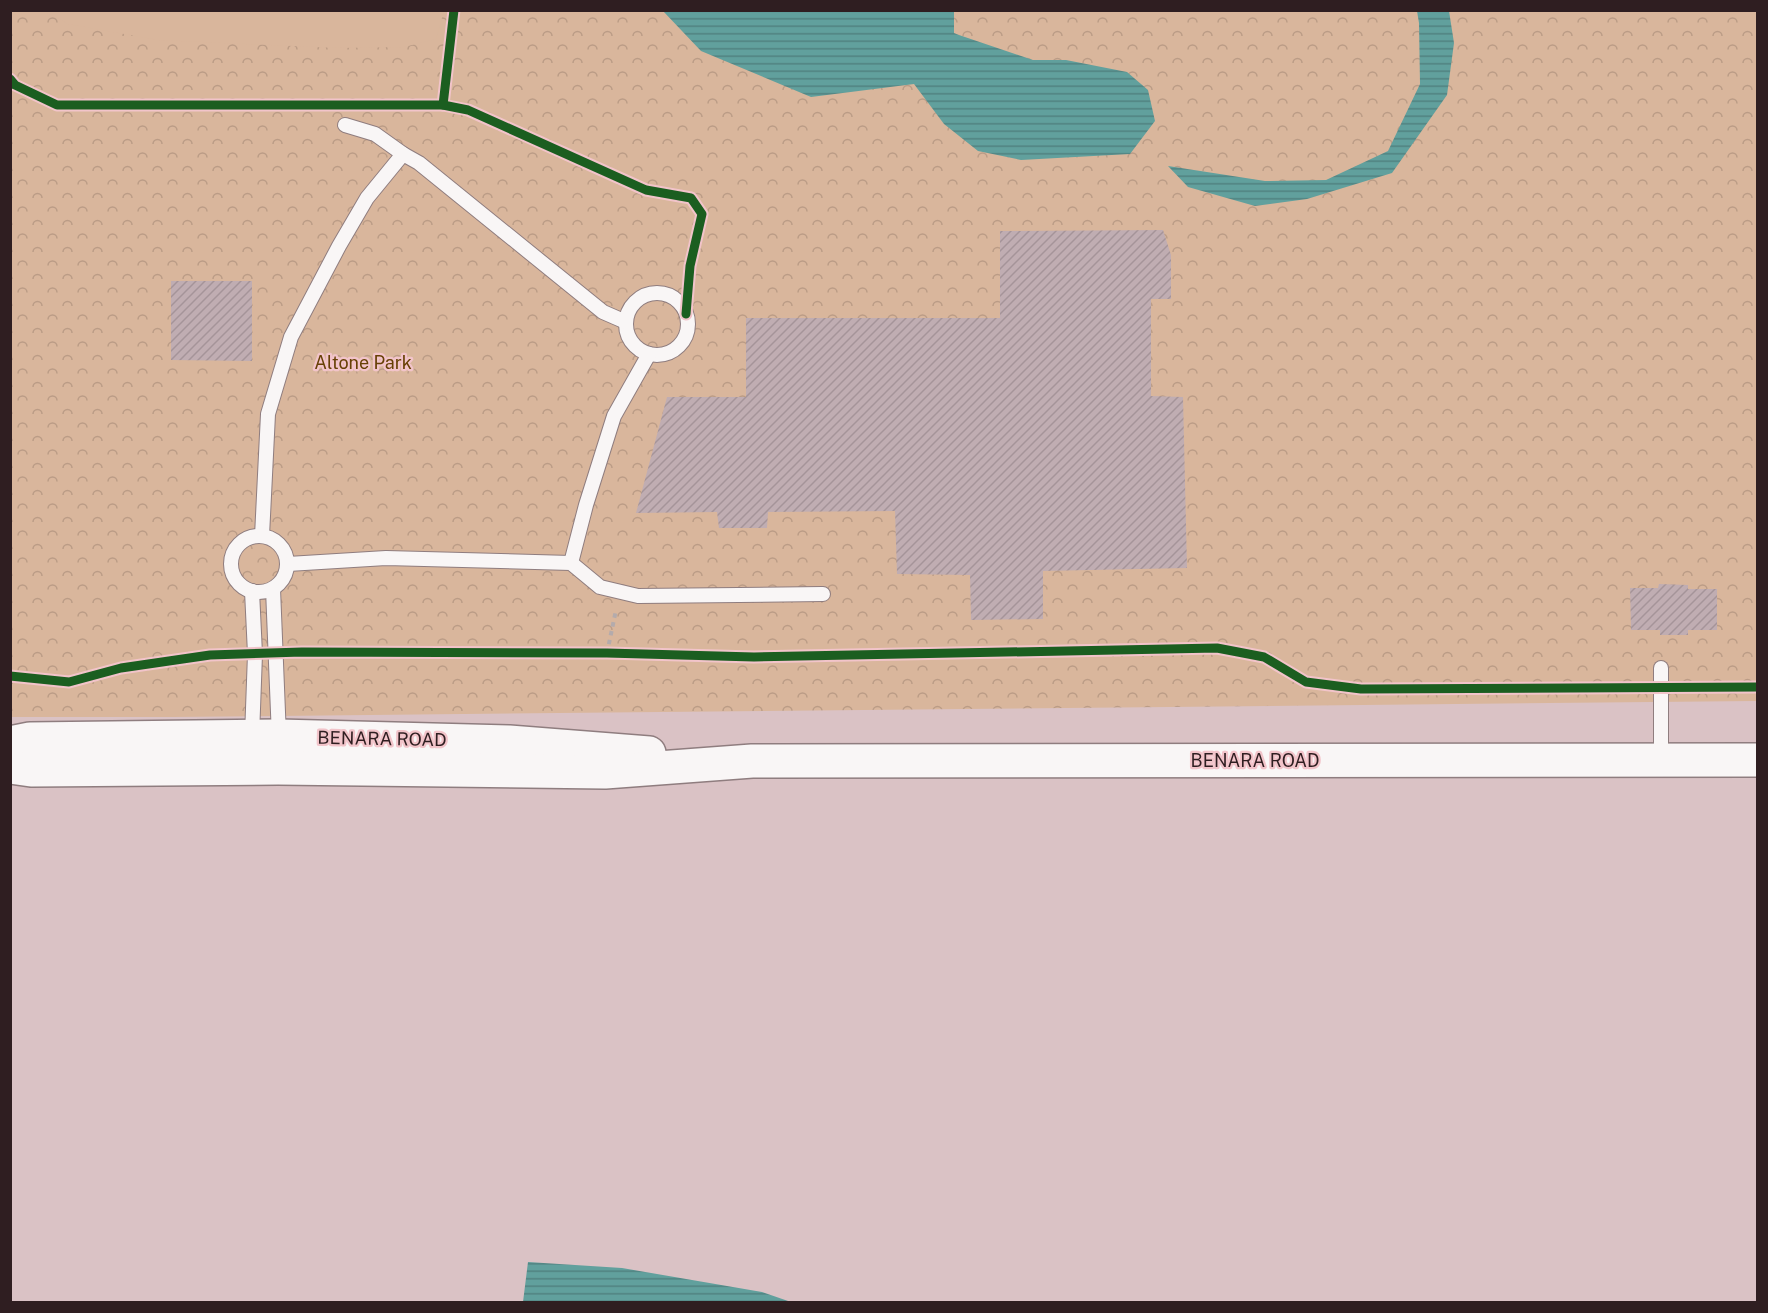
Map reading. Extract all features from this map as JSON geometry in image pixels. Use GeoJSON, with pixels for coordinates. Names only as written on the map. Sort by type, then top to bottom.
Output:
{"type":"FeatureCollection","features":[{"type":"Feature","properties":{"kind":"main road","name":"BENARA ROAD"},"geometry":{"type":"LineString","coordinates":[[10,743],[30,739],[605,772],[752,761],[1758,760]]}},
{"type":"Feature","properties":{"kind":"main road","name":"BENARA ROAD"},"geometry":{"type":"LineString","coordinates":[[10,766],[31,770],[265,752]]}},
{"type":"Feature","properties":{"kind":"lane"},"geometry":{"type":"LineString","coordinates":[[345,125],[375,134],[419,163],[603,312],[626,322]]}},
{"type":"Feature","properties":{"kind":"lane"},"geometry":{"type":"LineString","coordinates":[[262,536],[268,414],[291,337],[367,198],[403,154]]}},
{"type":"Feature","properties":{"kind":"lane"},"geometry":{"type":"LineString","coordinates":[[666,295],[681,304],[686,314],[688,324],[686,335],[679,346],[670,352],[660,355],[649,354],[631,342],[626,322],[634,303],[644,296],[666,295]]}},
{"type":"Feature","properties":{"kind":"lane"},"geometry":{"type":"LineString","coordinates":[[571,563],[586,505],[614,417],[649,354]]}},
{"type":"Feature","properties":{"kind":"lane"},"geometry":{"type":"LineString","coordinates":[[262,536],[280,544],[286,553],[288,564],[281,583],[263,592],[243,587],[232,570],[231,559],[235,549],[242,542],[251,537],[262,536]]}},
{"type":"Feature","properties":{"kind":"lane"},"geometry":{"type":"LineString","coordinates":[[288,564],[386,558],[571,563],[600,587],[638,596],[823,594]]}},
{"type":"Feature","properties":{"kind":"lane"},"geometry":{"type":"LineString","coordinates":[[265,752],[275,653],[273,589]]}},
{"type":"Feature","properties":{"kind":"lane"},"geometry":{"type":"LineString","coordinates":[[252,591],[255,654],[265,752]]}},
{"type":"Feature","properties":{"kind":"lane"},"geometry":{"type":"LineString","coordinates":[[1661,668],[1661,761]]}},
{"type":"Feature","properties":{"kind":"path"},"geometry":{"type":"LineString","coordinates":[[608,653],[619,592]]}},
{"type":"Feature","properties":{"kind":"path"},"geometry":{"type":"LineString","coordinates":[[275,653],[608,653],[754,657],[1217,648],[1264,657],[1306,682],[1360,689],[1758,687]]}},
{"type":"Feature","properties":{"kind":"path"},"geometry":{"type":"LineString","coordinates":[[10,676],[69,682],[121,668],[210,655],[255,654]]}},
{"type":"Feature","properties":{"kind":"green space","name":"Altone Park"},"geometry":{"type":"Polygon","coordinates":[[[11,11],[1757,11],[1757,701],[11,717],[11,11]]]}},
{"type":"Feature","properties":{"kind":"green space"},"geometry":{"type":"Polygon","coordinates":[[[44,11],[444,11],[436,39],[404,47],[337,48],[158,40],[68,24],[44,11]]]}},
{"type":"Feature","properties":{"kind":"water"},"geometry":{"type":"Polygon","coordinates":[[[663,11],[954,11],[954,33],[959,35],[1033,60],[1066,60],[1127,72],[1148,90],[1155,121],[1130,154],[1021,160],[978,151],[944,124],[914,84],[811,97],[701,51],[663,11]]]}},
{"type":"Feature","properties":{"kind":"water"},"geometry":{"type":"Polygon","coordinates":[[[1417,11],[1449,11],[1454,43],[1447,95],[1392,173],[1307,199],[1255,206],[1188,187],[1168,166],[1265,181],[1326,180],[1388,151],[1420,84],[1417,11]]]}},
{"type":"Feature","properties":{"kind":"water"},"geometry":{"type":"Polygon","coordinates":[[[528,1262],[622,1268],[762,1292],[791,1302],[523,1302],[528,1262]]]}},
{"type":"Feature","properties":{"kind":"building"},"geometry":{"type":"Polygon","coordinates":[[[1163,230],[1171,255],[1171,299],[1151,299],[1151,396],[1183,397],[1187,568],[1043,571],[1043,619],[971,620],[970,575],[897,574],[895,511],[768,512],[767,528],[719,528],[717,512],[636,513],[667,397],[746,397],[746,318],[1000,318],[1000,231],[1163,230]]]}},
{"type":"Feature","properties":{"kind":"building"},"geometry":{"type":"Polygon","coordinates":[[[171,281],[252,281],[252,361],[171,360],[171,281]]]}},
{"type":"Feature","properties":{"kind":"building"},"geometry":{"type":"Polygon","coordinates":[[[1659,584],[1688,585],[1688,589],[1717,589],[1717,630],[1688,630],[1688,635],[1660,635],[1660,630],[1631,630],[1630,588],[1658,588],[1659,584]]]}},
{"type":"Feature","properties":{"kind":"cycle path"},"geometry":{"type":"LineString","coordinates":[[443,105],[454,10]]}},
{"type":"Feature","properties":{"kind":"cycle path"},"geometry":{"type":"LineString","coordinates":[[10,79],[15,85],[57,105],[443,105],[468,110],[646,190],[691,198],[702,214],[690,266],[686,314]]}},
{"type":"Feature","properties":{"kind":"cycle path"},"geometry":{"type":"LineString","coordinates":[[10,676],[69,682],[121,668],[210,655],[302,652],[607,653],[754,657],[1217,648],[1264,657],[1306,682],[1361,689],[1758,687]]}}]}
